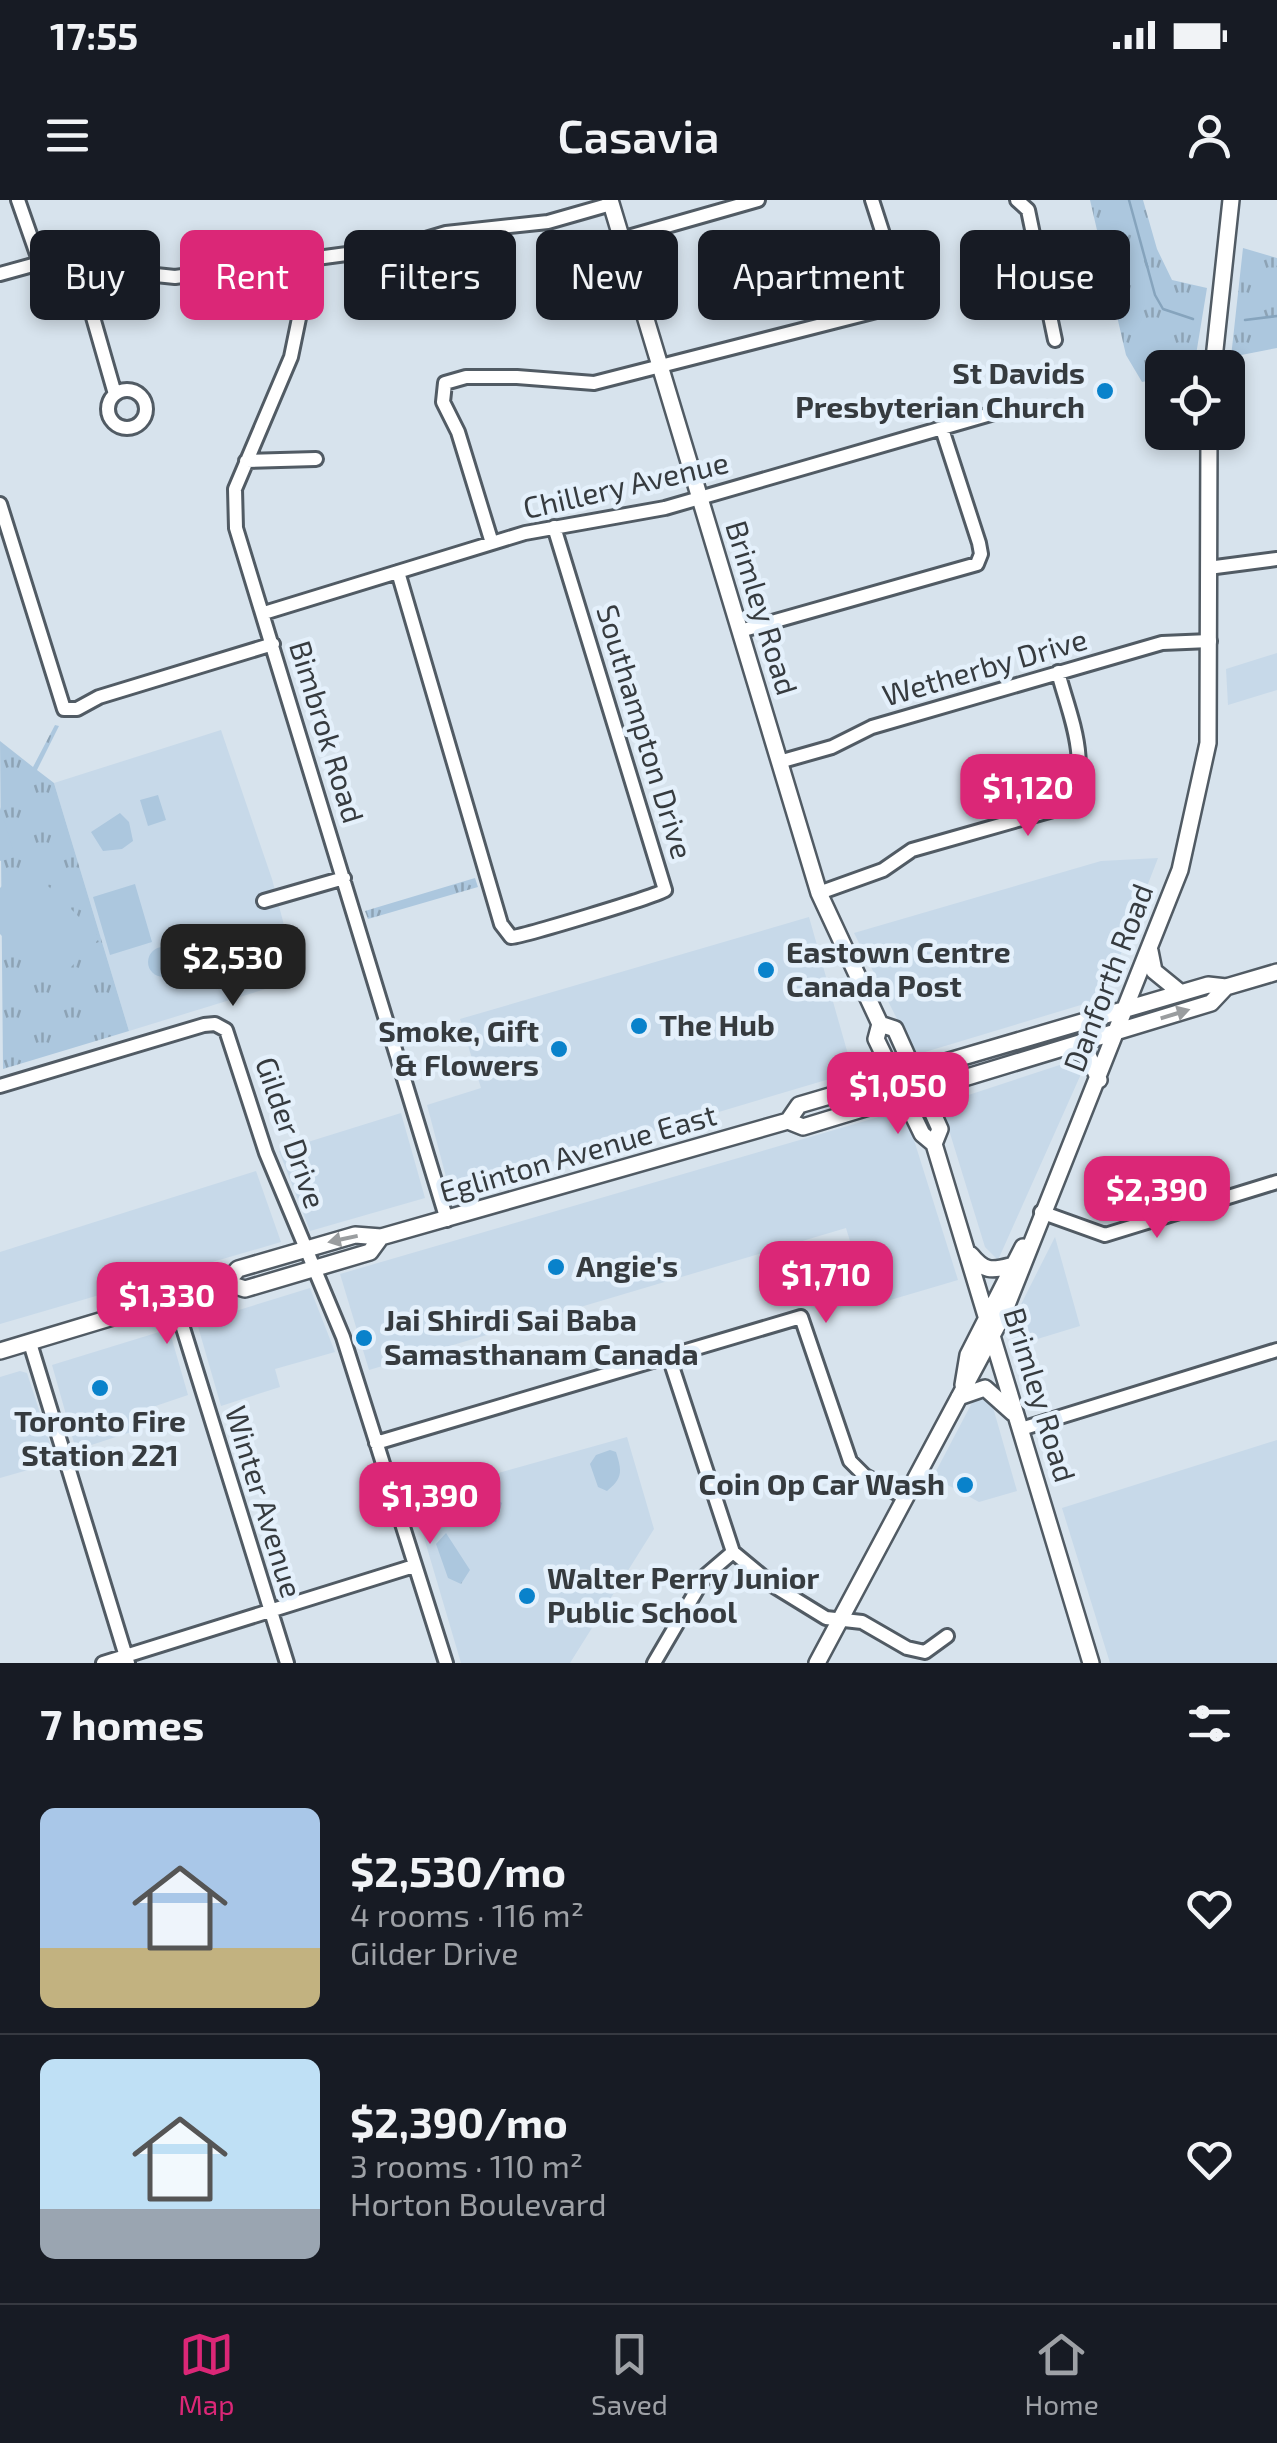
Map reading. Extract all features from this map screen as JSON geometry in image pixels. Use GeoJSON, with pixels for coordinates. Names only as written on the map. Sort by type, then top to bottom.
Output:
{"type":"FeatureCollection","features":[{"type":"Feature","properties":{"kind":"main road"},"geometry":{"type":"LineString","coordinates":[[1216,350],[1231,200]]}},
{"type":"Feature","properties":{"kind":"main road","name":"Brimley Road"},"geometry":{"type":"LineString","coordinates":[[610,202],[619,230]]}},
{"type":"Feature","properties":{"kind":"main road","name":"Brimley Road"},"geometry":{"type":"LineString","coordinates":[[646,320],[819,893],[880,1024],[876,1039],[922,1134],[934,1144],[1091,1663]]}},
{"type":"Feature","properties":{"kind":"main road","name":"Danforth Road"},"geometry":{"type":"LineString","coordinates":[[817,1663],[992,1337],[1128,1009],[1180,870],[1204,774],[1210,641],[1209,450]]}},
{"type":"Feature","properties":{"kind":"main road"},"geometry":{"type":"LineString","coordinates":[[1150,950],[1154,971],[1181,993]]}},
{"type":"Feature","properties":{"kind":"main road","name":"Eglinton Avenue East"},"geometry":{"type":"LineString","coordinates":[[788,1122],[799,1105],[1181,993],[1208,986],[1226,987],[1277,972]]}},
{"type":"Feature","properties":{"kind":"main road","name":"Eglinton Avenue East"},"geometry":{"type":"LineString","coordinates":[[0,1351],[226,1283],[238,1270],[306,1248],[354,1235],[381,1238],[788,1122],[803,1127],[1212,1002],[1226,987]]}},
{"type":"Feature","properties":{"kind":"main road","name":"Brimley Road"},"geometry":{"type":"LineString","coordinates":[[880,1024],[895,1029],[923,1091],[940,1129],[934,1144]]}},
{"type":"Feature","properties":{"kind":"main road"},"geometry":{"type":"LineString","coordinates":[[1061,1048],[1088,1055],[1099,1080]]}},
{"type":"Feature","properties":{"kind":"main road","name":"Danforth Road"},"geometry":{"type":"LineString","coordinates":[[960,1393],[968,1355],[1010,1266],[1031,1236]]}},
{"type":"Feature","properties":{"kind":"main road","name":"Eglinton Avenue East"},"geometry":{"type":"LineString","coordinates":[[226,1283],[244,1289],[370,1252],[381,1238]]}},
{"type":"Feature","properties":{"kind":"main road"},"geometry":{"type":"LineString","coordinates":[[968,1252],[980,1266],[992,1271],[1010,1266]]}},
{"type":"Feature","properties":{"kind":"main road"},"geometry":{"type":"LineString","coordinates":[[960,1393],[985,1388],[1019,1424]]}},
{"type":"Feature","properties":{"kind":"street"},"geometry":{"type":"LineString","coordinates":[[18,200],[30,234]]}},
{"type":"Feature","properties":{"kind":"street"},"geometry":{"type":"LineString","coordinates":[[653,230],[758,200]]}},
{"type":"Feature","properties":{"kind":"street"},"geometry":{"type":"LineString","coordinates":[[492,543],[458,432],[444,402],[445,383],[466,377],[517,377],[594,384],[868,310],[885,310],[900,302],[901,290],[872,200]]}},
{"type":"Feature","properties":{"kind":"street"},"geometry":{"type":"LineString","coordinates":[[1017,200],[1028,210],[1056,340]]}},
{"type":"Feature","properties":{"kind":"street"},"geometry":{"type":"LineString","coordinates":[[324,258],[399,247],[446,233],[548,222],[610,202]]}},
{"type":"Feature","properties":{"kind":"street"},"geometry":{"type":"LineString","coordinates":[[0,274],[30,266]]}},
{"type":"Feature","properties":{"kind":"street"},"geometry":{"type":"LineString","coordinates":[[94,320],[115,394]]}},
{"type":"Feature","properties":{"kind":"street","name":"Bimbrok Road"},"geometry":{"type":"LineString","coordinates":[[300,320],[297,338],[235,489],[236,528],[447,1220]]}},
{"type":"Feature","properties":{"kind":"street","name":"Chillery Avenue"},"geometry":{"type":"LineString","coordinates":[[264,612],[492,543],[554,527],[628,517],[1001,411]]}},
{"type":"Feature","properties":{"kind":"street"},"geometry":{"type":"LineString","coordinates":[[740,631],[977,564],[982,554],[979,542],[942,429]]}},
{"type":"Feature","properties":{"kind":"street"},"geometry":{"type":"LineString","coordinates":[[246,461],[316,459]]}},
{"type":"Feature","properties":{"kind":"street"},"geometry":{"type":"LineString","coordinates":[[0,504],[6,548],[64,709],[77,709],[99,697],[274,644]]}},
{"type":"Feature","properties":{"kind":"street","name":"Southampton Drive"},"geometry":{"type":"LineString","coordinates":[[398,572],[501,924],[511,937],[526,937],[561,921],[640,902],[665,890],[554,527]]}},
{"type":"Feature","properties":{"kind":"street"},"geometry":{"type":"LineString","coordinates":[[1208,568],[1277,559]]}},
{"type":"Feature","properties":{"kind":"street","name":"Wetherby Drive"},"geometry":{"type":"LineString","coordinates":[[779,762],[832,746],[872,727],[1058,672],[1162,643],[1210,641]]}},
{"type":"Feature","properties":{"kind":"street"},"geometry":{"type":"LineString","coordinates":[[819,893],[883,870],[912,850],[1060,808],[1067,802],[1076,784],[1078,760],[1058,672]]}},
{"type":"Feature","properties":{"kind":"street"},"geometry":{"type":"LineString","coordinates":[[264,901],[344,878]]}},
{"type":"Feature","properties":{"kind":"street","name":"Gilder Drive"},"geometry":{"type":"LineString","coordinates":[[0,1086],[204,1025],[221,1027],[231,1041],[266,1153],[306,1248]]}},
{"type":"Feature","properties":{"kind":"street"},"geometry":{"type":"LineString","coordinates":[[1041,1212],[1105,1235],[1277,1182]]}},
{"type":"Feature","properties":{"kind":"street"},"geometry":{"type":"LineString","coordinates":[[306,1248],[343,1337],[446,1663]]}},
{"type":"Feature","properties":{"kind":"street","name":"Winter Avenue"},"geometry":{"type":"LineString","coordinates":[[174,1299],[286,1663]]}},
{"type":"Feature","properties":{"kind":"street"},"geometry":{"type":"LineString","coordinates":[[376,1442],[800,1317],[850,1461],[865,1476],[906,1498]]}},
{"type":"Feature","properties":{"kind":"street"},"geometry":{"type":"LineString","coordinates":[[30,1343],[126,1660]]}},
{"type":"Feature","properties":{"kind":"street"},"geometry":{"type":"LineString","coordinates":[[1019,1424],[1277,1350]]}},
{"type":"Feature","properties":{"kind":"street"},"geometry":{"type":"LineString","coordinates":[[669,1357],[733,1552],[774,1586],[826,1618],[862,1622],[908,1648],[925,1652],[948,1636]]}},
{"type":"Feature","properties":{"kind":"street"},"geometry":{"type":"LineString","coordinates":[[654,1663],[706,1576],[733,1552]]}},
{"type":"Feature","properties":{"kind":"street"},"geometry":{"type":"LineString","coordinates":[[103,1663],[126,1660],[414,1566]]}},
{"type":"Feature","properties":{"kind":"shaded area"},"geometry":{"type":"Polygon","coordinates":[[[1277,653],[1277,690],[1228,705],[1226,669],[1277,653]]]}},
{"type":"Feature","properties":{"kind":"shaded area"},"geometry":{"type":"Polygon","coordinates":[[[221,730],[272,879],[298,979],[129,1031],[54,783],[221,730]]]}},
{"type":"Feature","properties":{"kind":"shaded area"},"geometry":{"type":"Polygon","coordinates":[[[1158,858],[1104,998],[915,1055],[854,933],[1101,861],[1158,858]]]}},
{"type":"Feature","properties":{"kind":"shaded area"},"geometry":{"type":"Polygon","coordinates":[[[809,917],[853,1072],[450,1192],[427,1105],[481,1088],[460,1019],[809,917]]]}},
{"type":"Feature","properties":{"kind":"shaded area"},"geometry":{"type":"Polygon","coordinates":[[[1078,1059],[1081,1074],[998,1260],[985,1247],[941,1104],[1078,1059]]]}},
{"type":"Feature","properties":{"kind":"shaded area"},"geometry":{"type":"Polygon","coordinates":[[[896,1112],[908,1121],[958,1280],[870,1306],[846,1228],[369,1370],[340,1274],[896,1112]]]}},
{"type":"Feature","properties":{"kind":"shaded area"},"geometry":{"type":"Polygon","coordinates":[[[401,1113],[425,1198],[310,1231],[279,1151],[401,1113]]]}},
{"type":"Feature","properties":{"kind":"shaded area"},"geometry":{"type":"Polygon","coordinates":[[[256,1171],[281,1242],[0,1324],[0,1252],[256,1171]]]}},
{"type":"Feature","properties":{"kind":"shaded area"},"geometry":{"type":"Polygon","coordinates":[[[1055,1237],[1080,1326],[1014,1346],[1009,1328],[1055,1237]]]}},
{"type":"Feature","properties":{"kind":"shaded area"},"geometry":{"type":"Polygon","coordinates":[[[310,1288],[335,1352],[275,1369],[280,1387],[221,1406],[197,1323],[310,1288]]]}},
{"type":"Feature","properties":{"kind":"shaded area"},"geometry":{"type":"Polygon","coordinates":[[[169,1329],[188,1395],[129,1415],[131,1432],[76,1450],[52,1365],[169,1329]]]}},
{"type":"Feature","properties":{"kind":"shaded area"},"geometry":{"type":"Polygon","coordinates":[[[20,1371],[27,1373],[56,1462],[0,1478],[0,1377],[20,1371]]]}},
{"type":"Feature","properties":{"kind":"shaded area"},"geometry":{"type":"Polygon","coordinates":[[[975,1397],[989,1397],[1017,1491],[979,1502],[933,1477],[975,1397]]]}},
{"type":"Feature","properties":{"kind":"shaded area","name":"Walter Perry Junior Public School"},"geometry":{"type":"Polygon","coordinates":[[[627,1437],[654,1529],[570,1663],[461,1663],[412,1497],[627,1437]]]}},
{"type":"Feature","properties":{"kind":"shaded area"},"geometry":{"type":"Polygon","coordinates":[[[1277,1440],[1277,1663],[1110,1663],[1062,1508],[1277,1440]]]}},
{"type":"Feature","properties":{"kind":"green space"},"geometry":{"type":"Polygon","coordinates":[[[1090,200],[1143,200],[1157,249],[1172,280],[1207,288],[1197,350],[1145,350],[1145,381],[1126,355],[1118,320],[1130,320],[1130,230],[1097,230],[1090,200]]]}},
{"type":"Feature","properties":{"kind":"green space"},"geometry":{"type":"Polygon","coordinates":[[[1243,248],[1277,258],[1277,348],[1245,354],[1245,350],[1232,350],[1243,248]]]}},
{"type":"Feature","properties":{"kind":"green space"},"geometry":{"type":"Polygon","coordinates":[[[55,725],[59,726],[37,770],[54,783],[129,1031],[3,1069],[0,741],[33,767],[55,725]]]}},
{"type":"Feature","properties":{"kind":"green space"},"geometry":{"type":"Polygon","coordinates":[[[158,795],[166,820],[148,826],[140,800],[158,795]]]}},
{"type":"Feature","properties":{"kind":"green space"},"geometry":{"type":"Polygon","coordinates":[[[0,807],[15,857],[0,861],[0,807]]]}},
{"type":"Feature","properties":{"kind":"green space"},"geometry":{"type":"Polygon","coordinates":[[[120,813],[129,822],[133,841],[122,849],[103,851],[91,832],[120,813]]]}},
{"type":"Feature","properties":{"kind":"green space"},"geometry":{"type":"Polygon","coordinates":[[[25,863],[100,938],[52,986],[0,934],[0,888],[25,863]]]}},
{"type":"Feature","properties":{"kind":"green space"},"geometry":{"type":"Polygon","coordinates":[[[475,878],[478,887],[368,919],[365,911],[475,878]]]}},
{"type":"Feature","properties":{"kind":"green space"},"geometry":{"type":"Polygon","coordinates":[[[135,884],[152,942],[110,955],[93,897],[135,884]]]}},
{"type":"Feature","properties":{"kind":"green space"},"geometry":{"type":"Polygon","coordinates":[[[163,947],[174,951],[178,962],[174,973],[163,977],[152,973],[148,962],[152,951],[163,947]]]}},
{"type":"Feature","properties":{"kind":"green space"},"geometry":{"type":"Polygon","coordinates":[[[616,1452],[620,1474],[607,1491],[598,1487],[590,1464],[596,1455],[616,1452]]]}},
{"type":"Feature","properties":{"kind":"green space"},"geometry":{"type":"Polygon","coordinates":[[[481,1490],[502,1503],[496,1522],[483,1518],[477,1493],[481,1490]]]}},
{"type":"Feature","properties":{"kind":"green space"},"geometry":{"type":"Polygon","coordinates":[[[446,1533],[470,1570],[461,1584],[448,1578],[436,1544],[446,1533]]]}},
{"type":"Feature","properties":{"kind":"waterway"},"geometry":{"type":"LineString","coordinates":[[1129,200],[1155,295],[1163,309],[1193,319]]}},
{"type":"Feature","properties":{"kind":"waterway"},"geometry":{"type":"LineString","coordinates":[[1245,320],[1277,316]]}},
{"type":"Feature","properties":{"kind":"place","name":"St Davids Presbyterian Church"},"geometry":{"type":"Point","coordinates":[1105,391]}},
{"type":"Feature","properties":{"kind":"place","name":"Eastown Centre Canada Post"},"geometry":{"type":"Point","coordinates":[766,970]}},
{"type":"Feature","properties":{"kind":"place","name":"The Hub"},"geometry":{"type":"Point","coordinates":[639,1026]}},
{"type":"Feature","properties":{"kind":"place","name":"Smoke, Gift & Flowers"},"geometry":{"type":"Point","coordinates":[559,1049]}},
{"type":"Feature","properties":{"kind":"place","name":"Angie's"},"geometry":{"type":"Point","coordinates":[556,1267]}},
{"type":"Feature","properties":{"kind":"place","name":"Jai Shirdi Sai Baba Samasthanam Canada"},"geometry":{"type":"Point","coordinates":[364,1338]}},
{"type":"Feature","properties":{"kind":"place","name":"Toronto Fire Station 221"},"geometry":{"type":"Point","coordinates":[100,1388]}},
{"type":"Feature","properties":{"kind":"place","name":"Coin Op Car Wash"},"geometry":{"type":"Point","coordinates":[965,1485]}},
{"type":"Feature","properties":{"kind":"place","name":"Walter Perry Junior Public School"},"geometry":{"type":"Point","coordinates":[527,1596]}}]}
